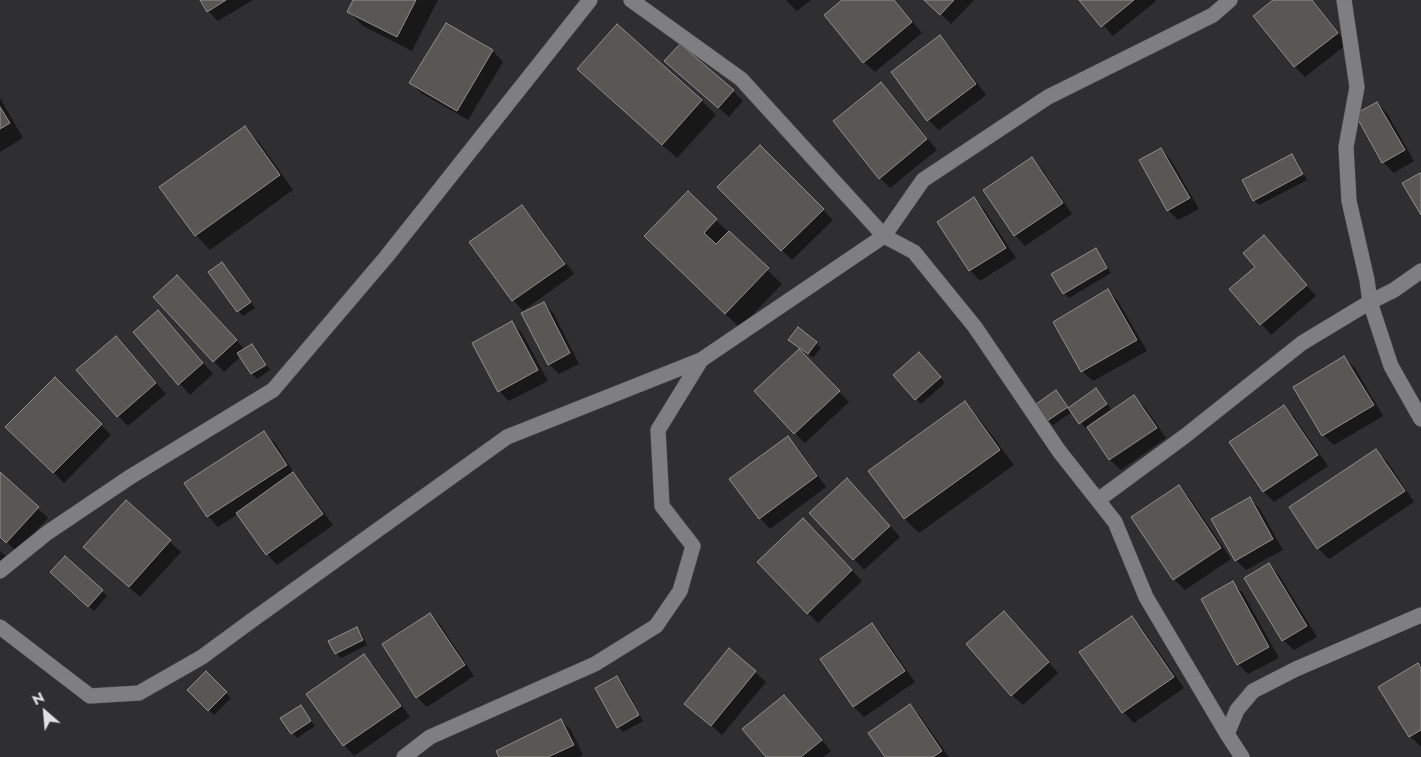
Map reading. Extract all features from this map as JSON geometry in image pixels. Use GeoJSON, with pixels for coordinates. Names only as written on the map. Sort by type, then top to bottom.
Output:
{"type":"FeatureCollection","features":[{"type":"Feature","properties":{"kind":"street"},"geometry":{"type":"LineString","coordinates":[[0,571],[46,534],[130,477],[273,390],[387,256],[590,0]]}},
{"type":"Feature","properties":{"kind":"street"},"geometry":{"type":"LineString","coordinates":[[631,0],[741,79],[884,236],[914,252],[975,328],[1059,451],[1115,522],[1146,597],[1242,757]]}},
{"type":"Feature","properties":{"kind":"street"},"geometry":{"type":"LineString","coordinates":[[0,627],[90,696],[140,693],[202,657],[507,437],[701,360],[884,236],[922,180],[1048,97],[1213,15],[1230,0]]}},
{"type":"Feature","properties":{"kind":"street"},"geometry":{"type":"LineString","coordinates":[[1344,0],[1357,87],[1346,147],[1349,200],[1370,302],[1391,366],[1421,419]]}},
{"type":"Feature","properties":{"kind":"street"},"geometry":{"type":"LineString","coordinates":[[1098,500],[1185,436],[1302,342],[1394,290],[1421,271]]}},
{"type":"Feature","properties":{"kind":"street"},"geometry":{"type":"LineString","coordinates":[[404,757],[430,737],[595,664],[656,626],[680,590],[693,546],[662,506],[658,430],[701,360]]}},
{"type":"Feature","properties":{"kind":"street"},"geometry":{"type":"LineString","coordinates":[[1227,734],[1237,710],[1253,691],[1296,669],[1421,615]]}},
{"type":"Feature","properties":{"kind":"building"},"geometry":{"type":"Polygon","coordinates":[[[200,0],[226,0],[207,12],[200,0]]]}},
{"type":"Feature","properties":{"kind":"building"},"geometry":{"type":"Polygon","coordinates":[[[353,0],[416,0],[397,37],[347,12],[353,0]]]}},
{"type":"Feature","properties":{"kind":"building"},"geometry":{"type":"Polygon","coordinates":[[[842,0],[894,0],[912,22],[863,63],[824,15],[842,0]]]}},
{"type":"Feature","properties":{"kind":"building"},"geometry":{"type":"Polygon","coordinates":[[[924,0],[954,0],[940,15],[924,0]]]}},
{"type":"Feature","properties":{"kind":"building"},"geometry":{"type":"Polygon","coordinates":[[[1079,0],[1134,0],[1101,27],[1079,0]]]}},
{"type":"Feature","properties":{"kind":"building"},"geometry":{"type":"Polygon","coordinates":[[[1273,0],[1312,0],[1338,33],[1294,67],[1253,16],[1273,0]]]}},
{"type":"Feature","properties":{"kind":"building"},"geometry":{"type":"Polygon","coordinates":[[[446,23],[493,50],[457,111],[409,83],[446,23]]]}},
{"type":"Feature","properties":{"kind":"building"},"geometry":{"type":"Polygon","coordinates":[[[617,24],[702,100],[662,145],[577,69],[617,24]]]}},
{"type":"Feature","properties":{"kind":"building"},"geometry":{"type":"Polygon","coordinates":[[[940,35],[976,84],[927,121],[891,72],[940,35]]]}},
{"type":"Feature","properties":{"kind":"building"},"geometry":{"type":"Polygon","coordinates":[[[680,44],[734,90],[718,108],[664,61],[680,44]]]}},
{"type":"Feature","properties":{"kind":"building"},"geometry":{"type":"Polygon","coordinates":[[[881,82],[927,139],[879,179],[833,121],[881,82]]]}},
{"type":"Feature","properties":{"kind":"building"},"geometry":{"type":"Polygon","coordinates":[[[1377,102],[1405,150],[1382,163],[1355,114],[1377,102]]]}},
{"type":"Feature","properties":{"kind":"building"},"geometry":{"type":"Polygon","coordinates":[[[0,107],[10,123],[0,129],[0,107]]]}},
{"type":"Feature","properties":{"kind":"building"},"geometry":{"type":"Polygon","coordinates":[[[245,126],[280,175],[195,236],[159,187],[245,126]]]}},
{"type":"Feature","properties":{"kind":"building"},"geometry":{"type":"Polygon","coordinates":[[[760,145],[824,209],[781,251],[717,187],[760,145]]]}},
{"type":"Feature","properties":{"kind":"building"},"geometry":{"type":"Polygon","coordinates":[[[1161,148],[1190,198],[1167,211],[1139,160],[1161,148]]]}},
{"type":"Feature","properties":{"kind":"building"},"geometry":{"type":"Polygon","coordinates":[[[1292,154],[1303,174],[1253,201],[1242,180],[1292,154]]]}},
{"type":"Feature","properties":{"kind":"building"},"geometry":{"type":"Polygon","coordinates":[[[1032,157],[1063,203],[1014,236],[983,190],[1032,157]]]}},
{"type":"Feature","properties":{"kind":"building"},"geometry":{"type":"Polygon","coordinates":[[[1421,174],[1421,215],[1402,183],[1421,174]]]}},
{"type":"Feature","properties":{"kind":"building"},"geometry":{"type":"Polygon","coordinates":[[[688,191],[717,219],[704,233],[716,244],[729,231],[769,268],[725,314],[644,236],[688,191]]]}},
{"type":"Feature","properties":{"kind":"building"},"geometry":{"type":"Polygon","coordinates":[[[974,197],[1006,248],[969,271],[937,222],[974,197]]]}},
{"type":"Feature","properties":{"kind":"building"},"geometry":{"type":"Polygon","coordinates":[[[522,205],[565,264],[512,301],[469,242],[522,205]]]}},
{"type":"Feature","properties":{"kind":"building"},"geometry":{"type":"Polygon","coordinates":[[[1264,235],[1307,285],[1260,325],[1229,289],[1255,267],[1243,253],[1264,235]]]}},
{"type":"Feature","properties":{"kind":"building"},"geometry":{"type":"Polygon","coordinates":[[[1096,248],[1107,268],[1063,294],[1051,274],[1096,248]]]}},
{"type":"Feature","properties":{"kind":"building"},"geometry":{"type":"Polygon","coordinates":[[[222,262],[251,302],[237,312],[208,272],[222,262]]]}},
{"type":"Feature","properties":{"kind":"building"},"geometry":{"type":"Polygon","coordinates":[[[177,275],[237,340],[213,362],[153,297],[177,275]]]}},
{"type":"Feature","properties":{"kind":"building"},"geometry":{"type":"Polygon","coordinates":[[[1108,289],[1137,340],[1081,372],[1053,322],[1108,289]]]}},
{"type":"Feature","properties":{"kind":"building"},"geometry":{"type":"Polygon","coordinates":[[[544,302],[570,353],[548,365],[521,313],[544,302]]]}},
{"type":"Feature","properties":{"kind":"building"},"geometry":{"type":"Polygon","coordinates":[[[158,310],[203,363],[178,385],[133,332],[158,310]]]}},
{"type":"Feature","properties":{"kind":"building"},"geometry":{"type":"Polygon","coordinates":[[[512,321],[538,370],[498,392],[472,343],[512,321]]]}},
{"type":"Feature","properties":{"kind":"building"},"geometry":{"type":"Polygon","coordinates":[[[798,327],[817,342],[808,354],[788,340],[798,327]]]}},
{"type":"Feature","properties":{"kind":"building"},"geometry":{"type":"Polygon","coordinates":[[[116,336],[156,383],[117,417],[76,370],[116,336]]]}},
{"type":"Feature","properties":{"kind":"building"},"geometry":{"type":"Polygon","coordinates":[[[252,344],[266,365],[251,374],[237,353],[252,344]]]}},
{"type":"Feature","properties":{"kind":"building"},"geometry":{"type":"Polygon","coordinates":[[[799,349],[840,391],[794,434],[754,391],[799,349]]]}},
{"type":"Feature","properties":{"kind":"building"},"geometry":{"type":"Polygon","coordinates":[[[919,352],[941,377],[915,400],[893,375],[919,352]]]}},
{"type":"Feature","properties":{"kind":"building"},"geometry":{"type":"Polygon","coordinates":[[[1344,356],[1374,405],[1322,436],[1293,387],[1344,356]]]}},
{"type":"Feature","properties":{"kind":"building"},"geometry":{"type":"Polygon","coordinates":[[[55,377],[102,424],[53,473],[5,427],[55,377]]]}},
{"type":"Feature","properties":{"kind":"building"},"geometry":{"type":"Polygon","coordinates":[[[1096,388],[1107,404],[1079,424],[1068,408],[1096,388]]]}},
{"type":"Feature","properties":{"kind":"building"},"geometry":{"type":"Polygon","coordinates":[[[1056,390],[1068,407],[1047,421],[1036,404],[1056,390]]]}},
{"type":"Feature","properties":{"kind":"building"},"geometry":{"type":"Polygon","coordinates":[[[1134,395],[1157,428],[1109,460],[1087,427],[1134,395]]]}},
{"type":"Feature","properties":{"kind":"building"},"geometry":{"type":"Polygon","coordinates":[[[965,401],[1000,450],[904,519],[868,471],[965,401]]]}},
{"type":"Feature","properties":{"kind":"building"},"geometry":{"type":"Polygon","coordinates":[[[1284,405],[1318,455],[1263,492],[1229,442],[1284,405]]]}},
{"type":"Feature","properties":{"kind":"building"},"geometry":{"type":"Polygon","coordinates":[[[264,431],[287,465],[207,517],[184,483],[264,431]]]}},
{"type":"Feature","properties":{"kind":"building"},"geometry":{"type":"Polygon","coordinates":[[[788,436],[817,476],[759,519],[729,479],[788,436]]]}},
{"type":"Feature","properties":{"kind":"building"},"geometry":{"type":"Polygon","coordinates":[[[1376,449],[1405,491],[1317,549],[1289,507],[1376,449]]]}},
{"type":"Feature","properties":{"kind":"building"},"geometry":{"type":"Polygon","coordinates":[[[0,472],[39,507],[6,543],[0,537],[0,472]]]}},
{"type":"Feature","properties":{"kind":"building"},"geometry":{"type":"Polygon","coordinates":[[[293,472],[323,514],[266,555],[236,513],[293,472]]]}},
{"type":"Feature","properties":{"kind":"building"},"geometry":{"type":"Polygon","coordinates":[[[847,478],[890,526],[853,560],[809,513],[847,478]]]}},
{"type":"Feature","properties":{"kind":"building"},"geometry":{"type":"Polygon","coordinates":[[[1179,485],[1221,548],[1173,580],[1131,517],[1179,485]]]}},
{"type":"Feature","properties":{"kind":"building"},"geometry":{"type":"Polygon","coordinates":[[[1250,497],[1273,539],[1235,561],[1211,519],[1250,497]]]}},
{"type":"Feature","properties":{"kind":"building"},"geometry":{"type":"Polygon","coordinates":[[[126,500],[171,540],[129,587],[83,547],[126,500]]]}},
{"type":"Feature","properties":{"kind":"building"},"geometry":{"type":"Polygon","coordinates":[[[803,518],[852,570],[807,614],[757,562],[803,518]]]}},
{"type":"Feature","properties":{"kind":"building"},"geometry":{"type":"Polygon","coordinates":[[[65,556],[103,590],[88,607],[50,572],[65,556]]]}},
{"type":"Feature","properties":{"kind":"building"},"geometry":{"type":"Polygon","coordinates":[[[1269,563],[1307,626],[1282,641],[1244,578],[1269,563]]]}},
{"type":"Feature","properties":{"kind":"building"},"geometry":{"type":"Polygon","coordinates":[[[1233,581],[1269,647],[1237,665],[1201,599],[1233,581]]]}},
{"type":"Feature","properties":{"kind":"building"},"geometry":{"type":"Polygon","coordinates":[[[1004,611],[1049,662],[1011,696],[966,644],[1004,611]]]}},
{"type":"Feature","properties":{"kind":"building"},"geometry":{"type":"Polygon","coordinates":[[[430,613],[465,665],[416,698],[382,644],[430,613]]]}},
{"type":"Feature","properties":{"kind":"building"},"geometry":{"type":"Polygon","coordinates":[[[1132,616],[1174,677],[1122,713],[1079,652],[1132,616]]]}},
{"type":"Feature","properties":{"kind":"building"},"geometry":{"type":"Polygon","coordinates":[[[872,623],[905,671],[853,707],[820,659],[872,623]]]}},
{"type":"Feature","properties":{"kind":"building"},"geometry":{"type":"Polygon","coordinates":[[[357,627],[363,640],[335,654],[328,641],[357,627]]]}},
{"type":"Feature","properties":{"kind":"building"},"geometry":{"type":"Polygon","coordinates":[[[729,648],[756,671],[711,726],[684,704],[729,648]]]}},
{"type":"Feature","properties":{"kind":"building"},"geometry":{"type":"Polygon","coordinates":[[[364,654],[401,706],[343,746],[306,694],[364,654]]]}},
{"type":"Feature","properties":{"kind":"building"},"geometry":{"type":"Polygon","coordinates":[[[1418,663],[1421,668],[1421,730],[1409,737],[1378,687],[1418,663]]]}},
{"type":"Feature","properties":{"kind":"building"},"geometry":{"type":"Polygon","coordinates":[[[206,671],[227,692],[208,711],[187,690],[206,671]]]}},
{"type":"Feature","properties":{"kind":"building"},"geometry":{"type":"Polygon","coordinates":[[[617,676],[639,715],[617,728],[595,688],[617,676]]]}},
{"type":"Feature","properties":{"kind":"building"},"geometry":{"type":"Polygon","coordinates":[[[784,695],[822,740],[801,757],[766,757],[742,729],[784,695]]]}},
{"type":"Feature","properties":{"kind":"building"},"geometry":{"type":"Polygon","coordinates":[[[910,704],[942,751],[933,757],[885,757],[868,733],[910,704]]]}},
{"type":"Feature","properties":{"kind":"building"},"geometry":{"type":"Polygon","coordinates":[[[301,705],[311,721],[291,734],[280,718],[301,705]]]}},
{"type":"Feature","properties":{"kind":"building"},"geometry":{"type":"Polygon","coordinates":[[[561,719],[574,745],[548,757],[499,757],[496,751],[561,719]]]}}]}
